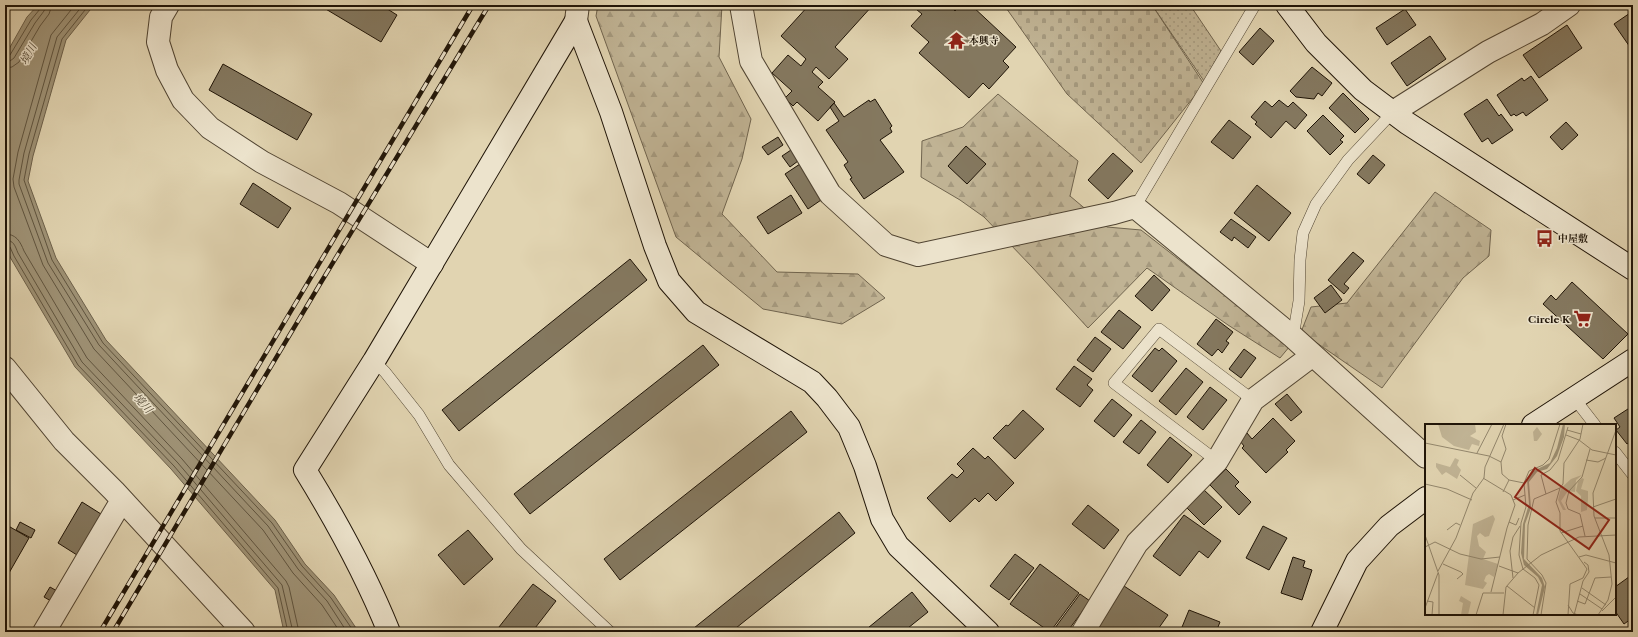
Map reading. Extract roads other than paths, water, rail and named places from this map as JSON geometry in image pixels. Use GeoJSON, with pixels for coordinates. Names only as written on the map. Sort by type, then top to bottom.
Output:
{"type":"FeatureCollection","features":[{"type":"Feature","properties":{"kind":"street"},"geometry":{"type":"LineString","coordinates":[[168,5],[161,17],[158,42],[167,70],[183,100],[210,128],[262,162],[339,203],[432,264]]}},
{"type":"Feature","properties":{"kind":"street"},"geometry":{"type":"LineString","coordinates":[[741,5],[751,61],[830,194],[886,245],[918,255],[1114,213],[1135,207],[1293,337],[1425,456]]}},
{"type":"Feature","properties":{"kind":"street"},"geometry":{"type":"LineString","coordinates":[[1287,5],[1316,43],[1363,90],[1407,123],[1633,269]]}},
{"type":"Feature","properties":{"kind":"street"},"geometry":{"type":"LineString","coordinates":[[1393,112],[1488,52],[1542,24],[1569,5]]}},
{"type":"Feature","properties":{"kind":"street"},"geometry":{"type":"LineString","coordinates":[[389,632],[376,599],[344,535],[306,470],[432,264],[577,13]]}},
{"type":"Feature","properties":{"kind":"street"},"geometry":{"type":"LineString","coordinates":[[577,13],[654,246],[669,281],[696,312],[812,382],[828,398],[849,427],[865,466],[882,519],[898,546],[988,632]]}},
{"type":"Feature","properties":{"kind":"street"},"geometry":{"type":"LineString","coordinates":[[1083,632],[1137,543],[1217,462],[1253,400],[1305,361],[1311,354]]}},
{"type":"Feature","properties":{"kind":"street"},"geometry":{"type":"LineString","coordinates":[[1534,424],[1633,360]]}},
{"type":"Feature","properties":{"kind":"street"},"geometry":{"type":"LineString","coordinates":[[5,368],[64,441],[122,500],[244,632]]}},
{"type":"Feature","properties":{"kind":"street"},"geometry":{"type":"LineString","coordinates":[[1322,632],[1357,561],[1389,526],[1425,499]]}},
{"type":"Feature","properties":{"kind":"street"},"geometry":{"type":"LineString","coordinates":[[44,632],[122,500]]}},
{"type":"Feature","properties":{"kind":"lane"},"geometry":{"type":"LineString","coordinates":[[1135,207],[1255,5]]}},
{"type":"Feature","properties":{"kind":"lane"},"geometry":{"type":"LineString","coordinates":[[1293,337],[1299,301],[1300,260],[1303,233],[1316,204],[1348,160],[1393,112]]}},
{"type":"Feature","properties":{"kind":"lane"},"geometry":{"type":"LineString","coordinates":[[1217,462],[1114,383],[1159,329],[1253,400]]}},
{"type":"Feature","properties":{"kind":"lane"},"geometry":{"type":"LineString","coordinates":[[374,361],[385,372],[419,415],[449,465],[521,549],[610,632]]}},
{"type":"Feature","properties":{"kind":"lane"},"geometry":{"type":"LineString","coordinates":[[1574,398],[1594,424]]}},
{"type":"Feature","properties":{"kind":"lane"},"geometry":{"type":"LineString","coordinates":[[1616,453],[1633,475]]}},
{"type":"Feature","properties":{"kind":"water","name":"境川"},"geometry":{"type":"Polygon","coordinates":[[[38,5],[94,5],[66,40],[33,156],[28,181],[56,258],[106,340],[275,520],[305,564],[334,595],[356,628],[356,632],[284,632],[275,590],[171,469],[75,367],[10,257],[5,244],[5,56],[27,17],[38,5]]]}},
{"type":"Feature","properties":{"kind":"railway"},"geometry":{"type":"LineString","coordinates":[[100,632],[473,5]]}},
{"type":"Feature","properties":{"kind":"railway"},"geometry":{"type":"LineString","coordinates":[[113,632],[320,284],[489,5]]}},
{"type":"Feature","properties":{"kind":"place","name":"本興寺"},"geometry":{"type":"Point","coordinates":[956,40]}},
{"type":"Feature","properties":{"kind":"place","name":"中屋敷"},"geometry":{"type":"Point","coordinates":[1545,238]}},
{"type":"Feature","properties":{"kind":"place","name":"Circle K"},"geometry":{"type":"Point","coordinates":[1583,319]}}]}
